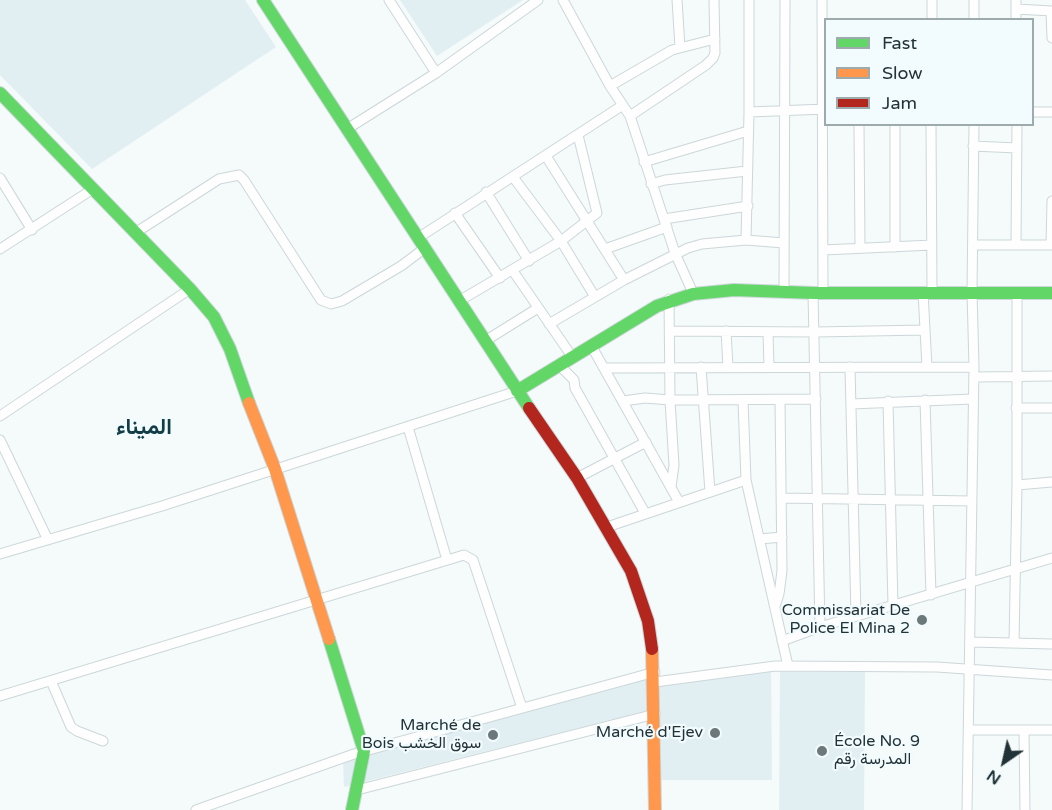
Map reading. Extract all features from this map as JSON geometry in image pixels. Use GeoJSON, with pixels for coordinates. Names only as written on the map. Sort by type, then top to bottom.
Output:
{"type":"FeatureCollection","features":[{"type":"Feature","properties":{"kind":"street"},"geometry":{"type":"LineString","coordinates":[[263,0],[517,391],[577,478],[631,571],[648,621],[655,677],[655,810]]}},
{"type":"Feature","properties":{"kind":"street"},"geometry":{"type":"LineString","coordinates":[[389,0],[436,73]]}},
{"type":"Feature","properties":{"kind":"street"},"geometry":{"type":"LineString","coordinates":[[347,129],[436,73],[538,0]]}},
{"type":"Feature","properties":{"kind":"street"},"geometry":{"type":"LineString","coordinates":[[563,0],[610,86],[630,116],[675,253],[693,293]]}},
{"type":"Feature","properties":{"kind":"street"},"geometry":{"type":"LineString","coordinates":[[677,0],[680,47]]}},
{"type":"Feature","properties":{"kind":"street"},"geometry":{"type":"LineString","coordinates":[[630,116],[710,62],[715,53],[714,0]]}},
{"type":"Feature","properties":{"kind":"street"},"geometry":{"type":"LineString","coordinates":[[746,240],[749,0]]}},
{"type":"Feature","properties":{"kind":"street"},"geometry":{"type":"LineString","coordinates":[[784,291],[785,0]]}},
{"type":"Feature","properties":{"kind":"street"},"geometry":{"type":"LineString","coordinates":[[820,627],[815,332],[823,250],[822,0]]}},
{"type":"Feature","properties":{"kind":"street"},"geometry":{"type":"LineString","coordinates":[[932,0],[932,18]]}},
{"type":"Feature","properties":{"kind":"street"},"geometry":{"type":"LineString","coordinates":[[974,0],[974,18]]}},
{"type":"Feature","properties":{"kind":"street"},"geometry":{"type":"LineString","coordinates":[[1016,10],[1052,11],[1052,38]]}},
{"type":"Feature","properties":{"kind":"street"},"geometry":{"type":"LineString","coordinates":[[610,86],[680,47],[715,39]]}},
{"type":"Feature","properties":{"kind":"street"},"geometry":{"type":"LineString","coordinates":[[0,93],[190,289],[214,317],[230,349],[275,469],[364,752],[352,810]]}},
{"type":"Feature","properties":{"kind":"street"},"geometry":{"type":"LineString","coordinates":[[135,233],[219,179],[239,175],[321,300],[331,304],[342,301],[401,266],[421,243],[455,213],[623,105]]}},
{"type":"Feature","properties":{"kind":"street"},"geometry":{"type":"LineString","coordinates":[[749,112],[824,109]]}},
{"type":"Feature","properties":{"kind":"street"},"geometry":{"type":"LineString","coordinates":[[1034,112],[1052,112]]}},
{"type":"Feature","properties":{"kind":"street"},"geometry":{"type":"LineString","coordinates":[[859,126],[860,248]]}},
{"type":"Feature","properties":{"kind":"street"},"geometry":{"type":"LineString","coordinates":[[895,126],[895,247]]}},
{"type":"Feature","properties":{"kind":"street"},"geometry":{"type":"LineString","coordinates":[[927,367],[925,330],[932,245],[931,126]]}},
{"type":"Feature","properties":{"kind":"street"},"geometry":{"type":"LineString","coordinates":[[967,810],[974,377],[972,292],[974,126]]}},
{"type":"Feature","properties":{"kind":"street"},"geometry":{"type":"LineString","coordinates":[[1016,245],[1017,126]]}},
{"type":"Feature","properties":{"kind":"street"},"geometry":{"type":"LineString","coordinates":[[644,162],[748,131]]}},
{"type":"Feature","properties":{"kind":"street"},"geometry":{"type":"LineString","coordinates":[[459,301],[561,241],[587,221],[597,210],[578,135]]}},
{"type":"Feature","properties":{"kind":"street"},"geometry":{"type":"LineString","coordinates":[[973,146],[1017,148]]}},
{"type":"Feature","properties":{"kind":"street"},"geometry":{"type":"LineString","coordinates":[[546,156],[624,280]]}},
{"type":"Feature","properties":{"kind":"street"},"geometry":{"type":"LineString","coordinates":[[651,184],[673,178],[747,171]]}},
{"type":"Feature","properties":{"kind":"street"},"geometry":{"type":"LineString","coordinates":[[513,177],[561,241],[595,297]]}},
{"type":"Feature","properties":{"kind":"street"},"geometry":{"type":"LineString","coordinates":[[0,178],[32,230]]}},
{"type":"Feature","properties":{"kind":"street"},"geometry":{"type":"LineString","coordinates":[[0,249],[93,189]]}},
{"type":"Feature","properties":{"kind":"street"},"geometry":{"type":"LineString","coordinates":[[486,192],[529,261]]}},
{"type":"Feature","properties":{"kind":"street"},"geometry":{"type":"LineString","coordinates":[[973,245],[1052,245],[1052,201]]}},
{"type":"Feature","properties":{"kind":"street"},"geometry":{"type":"LineString","coordinates":[[605,249],[665,223],[748,206]]}},
{"type":"Feature","properties":{"kind":"street"},"geometry":{"type":"LineString","coordinates":[[455,213],[500,278]]}},
{"type":"Feature","properties":{"kind":"street"},"geometry":{"type":"LineString","coordinates":[[549,324],[675,253],[702,244],[746,240],[784,243]]}},
{"type":"Feature","properties":{"kind":"street"},"geometry":{"type":"LineString","coordinates":[[823,250],[932,245]]}},
{"type":"Feature","properties":{"kind":"street"},"geometry":{"type":"LineString","coordinates":[[513,271],[573,358]]}},
{"type":"Feature","properties":{"kind":"street"},"geometry":{"type":"LineString","coordinates":[[0,416],[190,289]]}},
{"type":"Feature","properties":{"kind":"street"},"geometry":{"type":"LineString","coordinates":[[0,554],[517,391],[669,299],[693,293],[784,291],[1052,293]]}},
{"type":"Feature","properties":{"kind":"street"},"geometry":{"type":"LineString","coordinates":[[1014,643],[1017,293]]}},
{"type":"Feature","properties":{"kind":"street"},"geometry":{"type":"LineString","coordinates":[[669,299],[670,400],[674,465],[671,487]]}},
{"type":"Feature","properties":{"kind":"street"},"geometry":{"type":"LineString","coordinates":[[485,341],[538,308]]}},
{"type":"Feature","properties":{"kind":"street"},"geometry":{"type":"LineString","coordinates":[[670,331],[925,330]]}},
{"type":"Feature","properties":{"kind":"street"},"geometry":{"type":"LineString","coordinates":[[726,332],[728,367]]}},
{"type":"Feature","properties":{"kind":"street"},"geometry":{"type":"LineString","coordinates":[[768,332],[770,367]]}},
{"type":"Feature","properties":{"kind":"street"},"geometry":{"type":"LineString","coordinates":[[592,347],[679,502]]}},
{"type":"Feature","properties":{"kind":"street"},"geometry":{"type":"LineString","coordinates":[[560,366],[574,380],[575,388],[645,513]]}},
{"type":"Feature","properties":{"kind":"street"},"geometry":{"type":"LineString","coordinates":[[604,368],[671,366],[974,367]]}},
{"type":"Feature","properties":{"kind":"street"},"geometry":{"type":"LineString","coordinates":[[701,367],[710,492]]}},
{"type":"Feature","properties":{"kind":"street"},"geometry":{"type":"LineString","coordinates":[[850,367],[856,616]]}},
{"type":"Feature","properties":{"kind":"street"},"geometry":{"type":"LineString","coordinates":[[974,377],[1052,376]]}},
{"type":"Feature","properties":{"kind":"street"},"geometry":{"type":"LineString","coordinates":[[623,401],[645,398],[744,401],[816,399]]}},
{"type":"Feature","properties":{"kind":"street"},"geometry":{"type":"LineString","coordinates":[[851,404],[973,399]]}},
{"type":"Feature","properties":{"kind":"street"},"geometry":{"type":"LineString","coordinates":[[775,606],[780,586],[783,498],[780,400]]}},
{"type":"Feature","properties":{"kind":"street"},"geometry":{"type":"LineString","coordinates":[[925,400],[931,595]]}},
{"type":"Feature","properties":{"kind":"street"},"geometry":{"type":"LineString","coordinates":[[744,401],[746,480],[788,666]]}},
{"type":"Feature","properties":{"kind":"street"},"geometry":{"type":"LineString","coordinates":[[888,401],[893,606]]}},
{"type":"Feature","properties":{"kind":"street"},"geometry":{"type":"LineString","coordinates":[[1016,408],[1052,408]]}},
{"type":"Feature","properties":{"kind":"street"},"geometry":{"type":"LineString","coordinates":[[408,427],[447,560]]}},
{"type":"Feature","properties":{"kind":"street"},"geometry":{"type":"LineString","coordinates":[[0,440],[48,540]]}},
{"type":"Feature","properties":{"kind":"street"},"geometry":{"type":"LineString","coordinates":[[577,478],[646,442]]}},
{"type":"Feature","properties":{"kind":"street"},"geometry":{"type":"LineString","coordinates":[[607,527],[746,480]]}},
{"type":"Feature","properties":{"kind":"street"},"geometry":{"type":"LineString","coordinates":[[1017,485],[1052,482]]}},
{"type":"Feature","properties":{"kind":"street"},"geometry":{"type":"LineString","coordinates":[[783,498],[972,501]]}},
{"type":"Feature","properties":{"kind":"street"},"geometry":{"type":"LineString","coordinates":[[759,539],[782,537]]}},
{"type":"Feature","properties":{"kind":"street"},"geometry":{"type":"LineString","coordinates":[[0,696],[464,555],[473,560],[522,708]]}},
{"type":"Feature","properties":{"kind":"street"},"geometry":{"type":"LineString","coordinates":[[782,641],[820,627],[1052,558]]}},
{"type":"Feature","properties":{"kind":"street"},"geometry":{"type":"LineString","coordinates":[[970,642],[1052,644]]}},
{"type":"Feature","properties":{"kind":"street"},"geometry":{"type":"LineString","coordinates":[[196,810],[364,752],[522,708],[655,677],[775,666],[969,669],[1052,675]]}},
{"type":"Feature","properties":{"kind":"street"},"geometry":{"type":"LineString","coordinates":[[51,681],[71,727],[103,741]]}},
{"type":"Feature","properties":{"kind":"street"},"geometry":{"type":"LineString","coordinates":[[357,790],[655,714]]}},
{"type":"Feature","properties":{"kind":"street"},"geometry":{"type":"LineString","coordinates":[[969,730],[1052,730]]}},
{"type":"Feature","properties":{"kind":"street"},"geometry":{"type":"LineString","coordinates":[[1024,730],[1025,810]]}},
{"type":"Feature","properties":{"kind":"shaded area"},"geometry":{"type":"Polygon","coordinates":[[[0,0],[245,0],[276,47],[92,169],[0,75],[0,0]]]}},
{"type":"Feature","properties":{"kind":"shaded area"},"geometry":{"type":"Polygon","coordinates":[[[400,0],[523,0],[437,56],[400,0]]]}},
{"type":"Feature","properties":{"kind":"shaded area","name":"Marché d'Ejev"},"geometry":{"type":"Polygon","coordinates":[[[771,671],[772,780],[658,780],[660,685],[771,671]]]}},
{"type":"Feature","properties":{"kind":"shaded area","name":"École No. 9 المدرسة رقم"},"geometry":{"type":"Polygon","coordinates":[[[780,672],[865,672],[864,810],[779,810],[780,672]]]}},
{"type":"Feature","properties":{"kind":"shaded area","name":"Marché de Bois سوق الخشب"},"geometry":{"type":"Polygon","coordinates":[[[650,676],[650,710],[344,787],[343,760],[650,676]]]}},
{"type":"Feature","properties":{"kind":"traffic: fast"},"geometry":{"type":"LineString","coordinates":[[263,0],[529,408]]}},
{"type":"Feature","properties":{"kind":"traffic: fast"},"geometry":{"type":"LineString","coordinates":[[0,93],[190,289],[214,317],[230,349],[249,403]]}},
{"type":"Feature","properties":{"kind":"traffic: fast"},"geometry":{"type":"LineString","coordinates":[[517,391],[657,306],[693,294],[734,290],[814,293],[1052,293]]}},
{"type":"Feature","properties":{"kind":"traffic: fast"},"geometry":{"type":"LineString","coordinates":[[329,639],[364,751],[352,810]]}},
{"type":"Feature","properties":{"kind":"traffic: slow"},"geometry":{"type":"LineString","coordinates":[[249,403],[275,469],[329,639]]}},
{"type":"Feature","properties":{"kind":"traffic: slow"},"geometry":{"type":"LineString","coordinates":[[652,649],[655,810]]}},
{"type":"Feature","properties":{"kind":"traffic: jam"},"geometry":{"type":"LineString","coordinates":[[529,408],[577,478],[631,571],[648,621],[652,649]]}},
{"type":"Feature","properties":{"kind":"place","name":"Commissariat De Police El Mina 2"},"geometry":{"type":"Point","coordinates":[922,620]}},
{"type":"Feature","properties":{"kind":"place","name":"Marché d'Ejev"},"geometry":{"type":"Point","coordinates":[715,733]}},
{"type":"Feature","properties":{"kind":"place","name":"Marché de Bois سوق الخشب"},"geometry":{"type":"Point","coordinates":[493,735]}},
{"type":"Feature","properties":{"kind":"place","name":"École No. 9 المدرسة رقم"},"geometry":{"type":"Point","coordinates":[822,751]}},
{"type":"Feature","properties":{"kind":"district","name":"الميناء"},"geometry":{"type":"Point","coordinates":[144,428]}}]}
